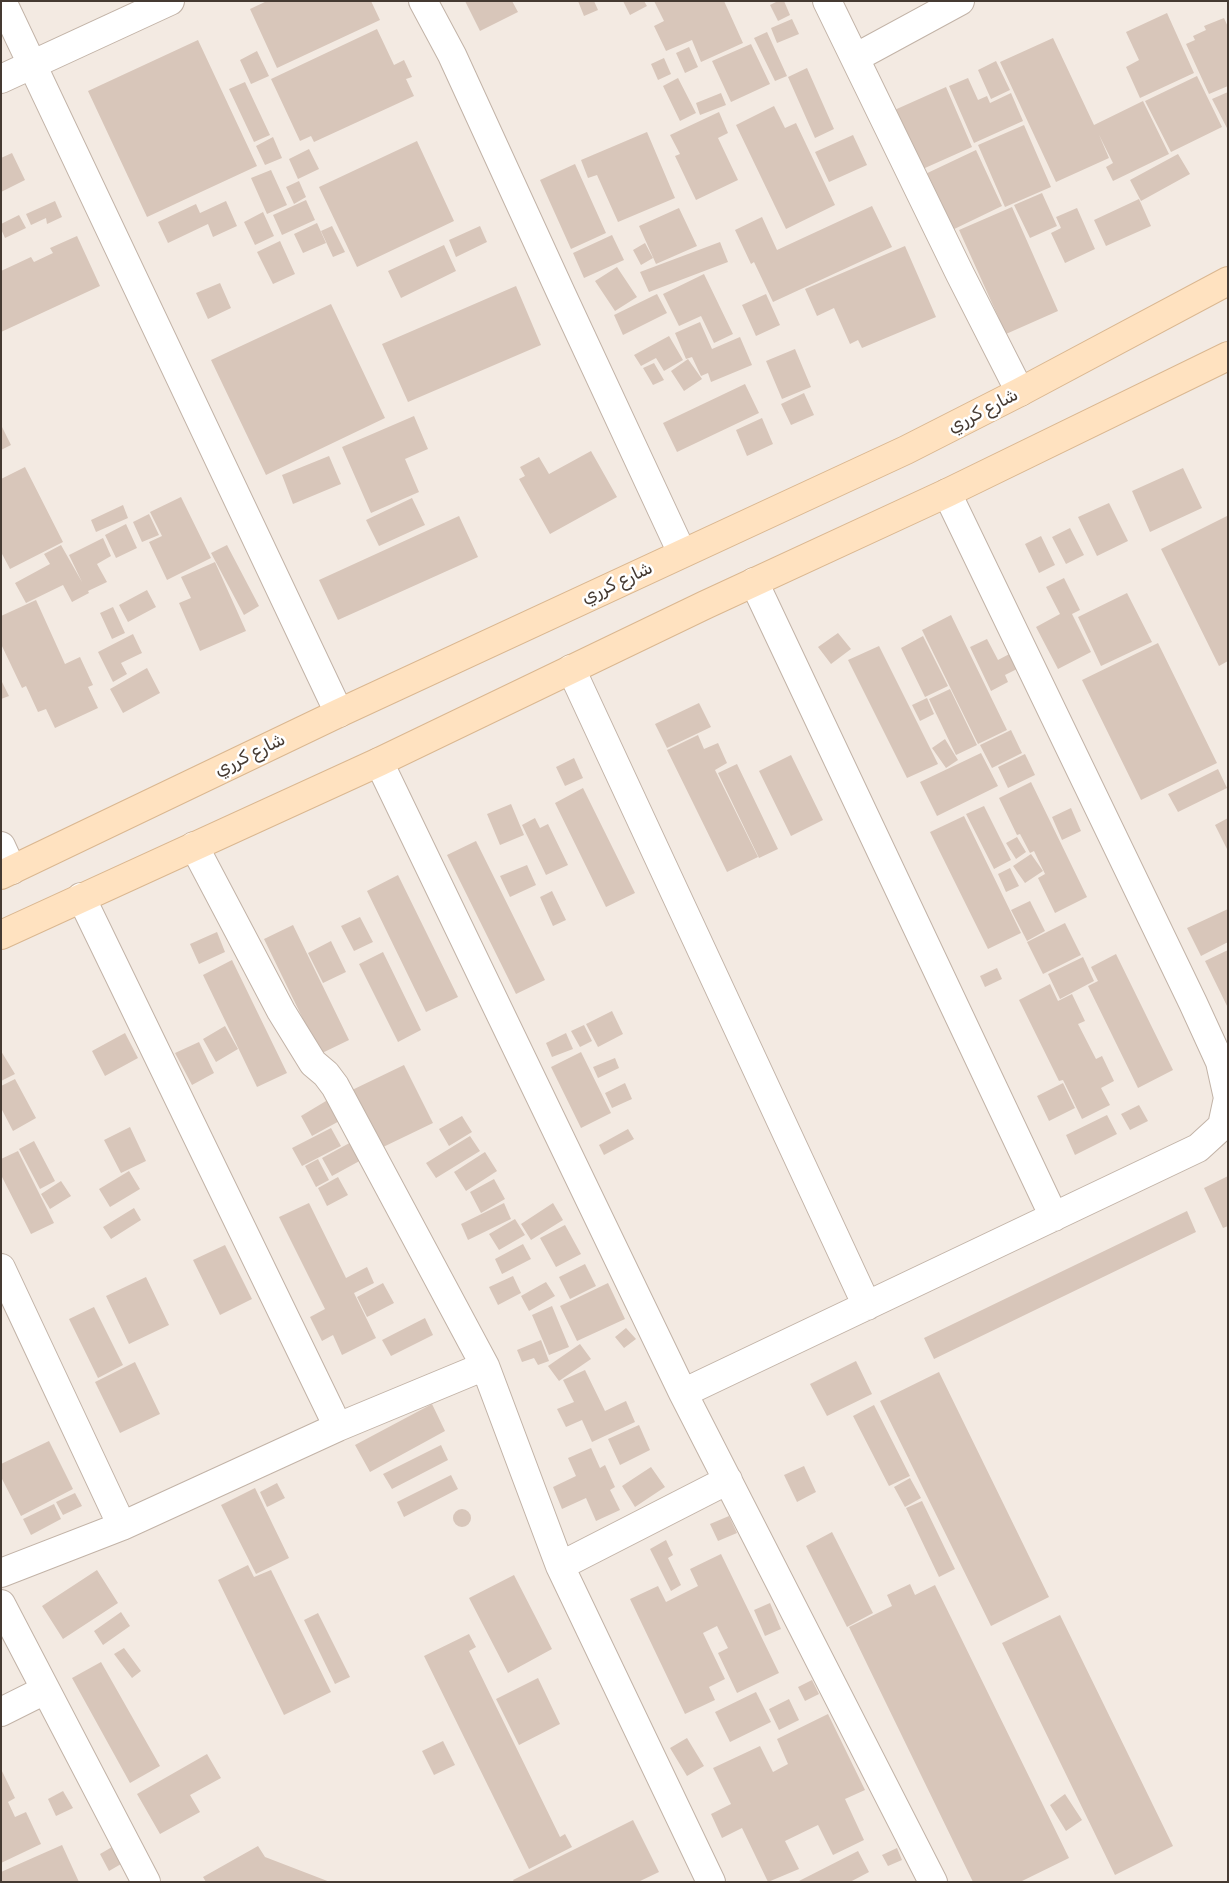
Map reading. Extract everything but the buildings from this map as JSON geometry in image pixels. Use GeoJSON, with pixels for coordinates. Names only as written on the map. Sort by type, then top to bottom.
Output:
{"type":"FeatureCollection","features":[{"type":"Feature","properties":{"kind":"main road","name":"شارع كرري"},"geometry":{"type":"LineString","coordinates":[[5,864],[339,713],[906,450],[1020,392],[1228,281]]}},
{"type":"Feature","properties":{"kind":"main road"},"geometry":{"type":"LineString","coordinates":[[1,935],[379,762],[754,582],[947,493],[1228,356]]}},
{"type":"Feature","properties":{"kind":"street"},"geometry":{"type":"LineString","coordinates":[[2,1],[339,713]]}},
{"type":"Feature","properties":{"kind":"street"},"geometry":{"type":"LineString","coordinates":[[1,79],[170,1]]}},
{"type":"Feature","properties":{"kind":"street"},"geometry":{"type":"LineString","coordinates":[[423,1],[452,55],[556,284],[682,553]]}},
{"type":"Feature","properties":{"kind":"street"},"geometry":{"type":"LineString","coordinates":[[827,1],[960,274],[1020,392]]}},
{"type":"Feature","properties":{"kind":"street"},"geometry":{"type":"LineString","coordinates":[[855,58],[960,1]]}},
{"type":"Feature","properties":{"kind":"street"},"geometry":{"type":"LineString","coordinates":[[683,1393],[1198,1148],[1222,1126],[1228,1098],[1220,1062],[1193,1002],[947,493]]}},
{"type":"Feature","properties":{"kind":"street"},"geometry":{"type":"LineString","coordinates":[[754,582],[1054,1216]]}},
{"type":"Feature","properties":{"kind":"street"},"geometry":{"type":"LineString","coordinates":[[571,669],[866,1306]]}},
{"type":"Feature","properties":{"kind":"street"},"geometry":{"type":"LineString","coordinates":[[379,762],[683,1393],[933,1882]]}},
{"type":"Feature","properties":{"kind":"street"},"geometry":{"type":"LineString","coordinates":[[194,846],[281,1011],[313,1063],[336,1086],[485,1366],[560,1566],[711,1882]]}},
{"type":"Feature","properties":{"kind":"street"},"geometry":{"type":"LineString","coordinates":[[82,897],[338,1427]]}},
{"type":"Feature","properties":{"kind":"street"},"geometry":{"type":"LineString","coordinates":[[1,1268],[122,1526]]}},
{"type":"Feature","properties":{"kind":"street"},"geometry":{"type":"LineString","coordinates":[[1,1573],[122,1526],[338,1427],[485,1366]]}},
{"type":"Feature","properties":{"kind":"street"},"geometry":{"type":"LineString","coordinates":[[560,1566],[728,1480]]}},
{"type":"Feature","properties":{"kind":"street"},"geometry":{"type":"LineString","coordinates":[[1,1604],[146,1882]]}},
{"type":"Feature","properties":{"kind":"street"},"geometry":{"type":"LineString","coordinates":[[1,1712],[45,1690]]}}]}
